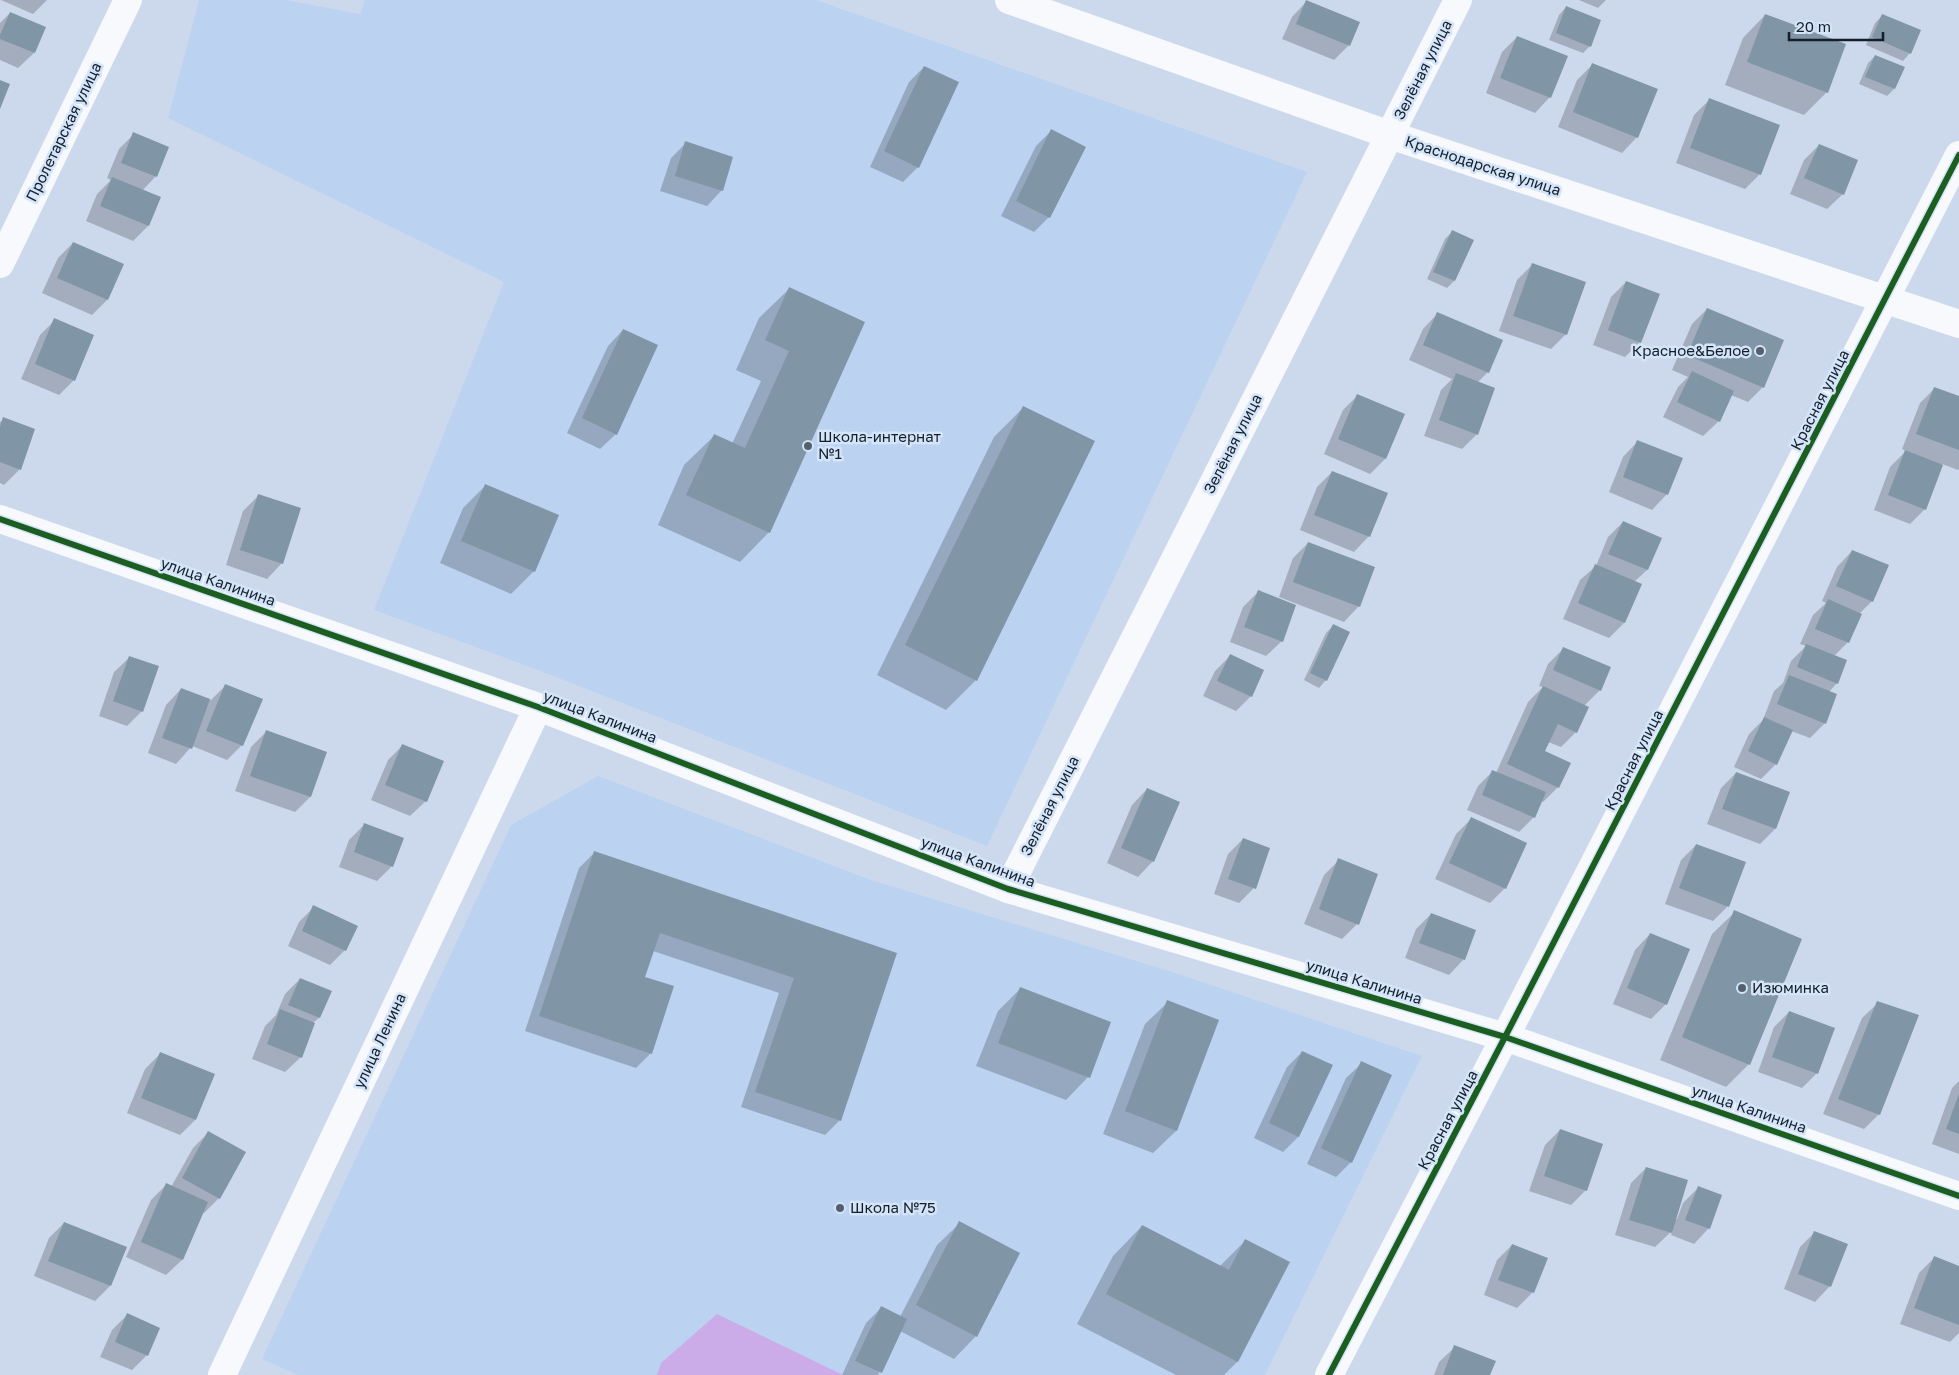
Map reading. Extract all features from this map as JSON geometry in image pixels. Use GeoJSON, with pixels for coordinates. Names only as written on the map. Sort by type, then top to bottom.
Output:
{"type":"FeatureCollection","features":[{"type":"Feature","properties":{"kind":"street","name":"Пролетарская улица"},"geometry":{"type":"LineString","coordinates":[[0,264],[128,0]]}},
{"type":"Feature","properties":{"kind":"street","name":"Краснодарская улица"},"geometry":{"type":"LineString","coordinates":[[1009,0],[1390,135],[1959,324]]}},
{"type":"Feature","properties":{"kind":"street","name":"Зелёная улица"},"geometry":{"type":"LineString","coordinates":[[1008,889],[1458,0]]}},
{"type":"Feature","properties":{"kind":"street","name":"Красная улица"},"geometry":{"type":"LineString","coordinates":[[1329,1375],[1959,155]]}},
{"type":"Feature","properties":{"kind":"street","name":"улица Калинина"},"geometry":{"type":"LineString","coordinates":[[0,519],[538,707],[1008,889],[1505,1037],[1959,1196]]}},
{"type":"Feature","properties":{"kind":"street","name":"улица Ленина"},"geometry":{"type":"LineString","coordinates":[[222,1375],[538,707]]}},
{"type":"Feature","properties":{"kind":"shaded area","name":"Школа-интернат №1"},"geometry":{"type":"Polygon","coordinates":[[[199,0],[286,0],[360,14],[365,0],[816,0],[1307,172],[987,846],[533,668],[374,610],[504,282],[168,118],[199,0]]]}},
{"type":"Feature","properties":{"kind":"shaded area","name":"Школа №75"},"geometry":{"type":"Polygon","coordinates":[[[598,776],[871,880],[1172,972],[1422,1056],[1265,1375],[298,1375],[262,1359],[511,825],[598,776]]]}},
{"type":"Feature","properties":{"kind":"shaded area"},"geometry":{"type":"Polygon","coordinates":[[[717,1314],[843,1375],[657,1375],[661,1363],[717,1314]]]}},
{"type":"Feature","properties":{"kind":"building"},"geometry":{"type":"Polygon","coordinates":[[[1306,0],[1360,22],[1350,46],[1296,24],[1306,0]]]}},
{"type":"Feature","properties":{"kind":"building"},"geometry":{"type":"Polygon","coordinates":[[[1566,6],[1601,20],[1591,47],[1556,33],[1566,6]]]}},
{"type":"Feature","properties":{"kind":"building"},"geometry":{"type":"Polygon","coordinates":[[[10,12],[46,27],[35,53],[0,39],[10,12]]]}},
{"type":"Feature","properties":{"kind":"building"},"geometry":{"type":"Polygon","coordinates":[[[1765,14],[1846,44],[1828,93],[1747,62],[1765,14]]]}},
{"type":"Feature","properties":{"kind":"building"},"geometry":{"type":"Polygon","coordinates":[[[1882,14],[1921,30],[1911,54],[1872,37],[1882,14]]]}},
{"type":"Feature","properties":{"kind":"building"},"geometry":{"type":"Polygon","coordinates":[[[1517,36],[1568,56],[1551,98],[1500,78],[1517,36]]]}},
{"type":"Feature","properties":{"kind":"building"},"geometry":{"type":"Polygon","coordinates":[[[1875,55],[1905,67],[1895,89],[1865,77],[1875,55]]]}},
{"type":"Feature","properties":{"kind":"building"},"geometry":{"type":"Polygon","coordinates":[[[1592,63],[1658,89],[1638,138],[1573,112],[1592,63]]]}},
{"type":"Feature","properties":{"kind":"building"},"geometry":{"type":"Polygon","coordinates":[[[924,66],[959,82],[919,168],[884,151],[924,66]]]}},
{"type":"Feature","properties":{"kind":"building"},"geometry":{"type":"Polygon","coordinates":[[[0,80],[10,84],[0,109],[0,80]]]}},
{"type":"Feature","properties":{"kind":"building"},"geometry":{"type":"Polygon","coordinates":[[[1709,98],[1780,125],[1761,175],[1690,148],[1709,98]]]}},
{"type":"Feature","properties":{"kind":"building"},"geometry":{"type":"Polygon","coordinates":[[[1051,129],[1086,147],[1050,218],[1016,201],[1051,129]]]}},
{"type":"Feature","properties":{"kind":"building"},"geometry":{"type":"Polygon","coordinates":[[[133,132],[169,147],[157,177],[121,163],[133,132]]]}},
{"type":"Feature","properties":{"kind":"building"},"geometry":{"type":"Polygon","coordinates":[[[685,141],[733,157],[723,191],[675,176],[685,141]]]}},
{"type":"Feature","properties":{"kind":"building"},"geometry":{"type":"Polygon","coordinates":[[[1819,144],[1858,160],[1844,195],[1804,178],[1819,144]]]}},
{"type":"Feature","properties":{"kind":"building"},"geometry":{"type":"Polygon","coordinates":[[[112,177],[161,197],[149,226],[100,206],[112,177]]]}},
{"type":"Feature","properties":{"kind":"building"},"geometry":{"type":"Polygon","coordinates":[[[1452,230],[1474,240],[1455,281],[1433,272],[1452,230]]]}},
{"type":"Feature","properties":{"kind":"building"},"geometry":{"type":"Polygon","coordinates":[[[73,242],[124,264],[108,300],[57,278],[73,242]]]}},
{"type":"Feature","properties":{"kind":"building"},"geometry":{"type":"Polygon","coordinates":[[[1532,263],[1586,282],[1567,335],[1513,316],[1532,263]]]}},
{"type":"Feature","properties":{"kind":"building"},"geometry":{"type":"Polygon","coordinates":[[[1626,281],[1660,294],[1641,343],[1608,330],[1626,281]]]}},
{"type":"Feature","properties":{"kind":"building"},"geometry":{"type":"Polygon","coordinates":[[[789,287],[865,322],[770,533],[686,495],[714,434],[745,448],[789,351],[765,340],[789,287]]]}},
{"type":"Feature","properties":{"kind":"building"},"geometry":{"type":"Polygon","coordinates":[[[1707,308],[1784,340],[1764,388],[1687,355],[1707,308]]]}},
{"type":"Feature","properties":{"kind":"building"},"geometry":{"type":"Polygon","coordinates":[[[1437,312],[1503,340],[1489,373],[1423,345],[1437,312]]]}},
{"type":"Feature","properties":{"kind":"building"},"geometry":{"type":"Polygon","coordinates":[[[54,318],[94,335],[75,381],[35,364],[54,318]]]}},
{"type":"Feature","properties":{"kind":"building"},"geometry":{"type":"Polygon","coordinates":[[[623,329],[658,345],[617,435],[582,418],[623,329]]]}},
{"type":"Feature","properties":{"kind":"building"},"geometry":{"type":"Polygon","coordinates":[[[1692,371],[1734,391],[1720,422],[1677,402],[1692,371]]]}},
{"type":"Feature","properties":{"kind":"building"},"geometry":{"type":"Polygon","coordinates":[[[1456,373],[1495,388],[1478,435],[1439,420],[1456,373]]]}},
{"type":"Feature","properties":{"kind":"building"},"geometry":{"type":"Polygon","coordinates":[[[1934,387],[1959,396],[1959,450],[1916,434],[1934,387]]]}},
{"type":"Feature","properties":{"kind":"building"},"geometry":{"type":"Polygon","coordinates":[[[1357,394],[1405,414],[1386,459],[1338,439],[1357,394]]]}},
{"type":"Feature","properties":{"kind":"building"},"geometry":{"type":"Polygon","coordinates":[[[1023,406],[1095,441],[977,681],[905,645],[1023,406]]]}},
{"type":"Feature","properties":{"kind":"building"},"geometry":{"type":"Polygon","coordinates":[[[3,417],[35,429],[21,470],[0,462],[0,427],[3,417]]]}},
{"type":"Feature","properties":{"kind":"building"},"geometry":{"type":"Polygon","coordinates":[[[1637,440],[1683,458],[1668,495],[1623,477],[1637,440]]]}},
{"type":"Feature","properties":{"kind":"building"},"geometry":{"type":"Polygon","coordinates":[[[1905,450],[1943,465],[1926,510],[1888,495],[1905,450]]]}},
{"type":"Feature","properties":{"kind":"building"},"geometry":{"type":"Polygon","coordinates":[[[1332,471],[1388,493],[1370,537],[1314,515],[1332,471]]]}},
{"type":"Feature","properties":{"kind":"building"},"geometry":{"type":"Polygon","coordinates":[[[485,484],[559,515],[535,572],[461,541],[485,484]]]}},
{"type":"Feature","properties":{"kind":"building"},"geometry":{"type":"Polygon","coordinates":[[[258,494],[301,508],[283,564],[240,550],[258,494]]]}},
{"type":"Feature","properties":{"kind":"building"},"geometry":{"type":"Polygon","coordinates":[[[1623,521],[1662,538],[1648,570],[1608,554],[1623,521]]]}},
{"type":"Feature","properties":{"kind":"building"},"geometry":{"type":"Polygon","coordinates":[[[1308,542],[1375,567],[1360,607],[1293,582],[1308,542]]]}},
{"type":"Feature","properties":{"kind":"building"},"geometry":{"type":"Polygon","coordinates":[[[1852,550],[1889,565],[1873,602],[1836,586],[1852,550]]]}},
{"type":"Feature","properties":{"kind":"building"},"geometry":{"type":"Polygon","coordinates":[[[1595,564],[1642,584],[1625,623],[1578,603],[1595,564]]]}},
{"type":"Feature","properties":{"kind":"building"},"geometry":{"type":"Polygon","coordinates":[[[1258,590],[1296,605],[1283,642],[1244,627],[1258,590]]]}},
{"type":"Feature","properties":{"kind":"building"},"geometry":{"type":"Polygon","coordinates":[[[1828,599],[1862,614],[1849,643],[1815,629],[1828,599]]]}},
{"type":"Feature","properties":{"kind":"building"},"geometry":{"type":"Polygon","coordinates":[[[1333,624],[1350,632],[1327,681],[1310,673],[1333,624]]]}},
{"type":"Feature","properties":{"kind":"building"},"geometry":{"type":"Polygon","coordinates":[[[1806,644],[1847,660],[1838,684],[1797,667],[1806,644]]]}},
{"type":"Feature","properties":{"kind":"building"},"geometry":{"type":"Polygon","coordinates":[[[1563,647],[1611,667],[1601,691],[1553,670],[1563,647]]]}},
{"type":"Feature","properties":{"kind":"building"},"geometry":{"type":"Polygon","coordinates":[[[1230,654],[1264,670],[1252,697],[1217,681],[1230,654]]]}},
{"type":"Feature","properties":{"kind":"building"},"geometry":{"type":"Polygon","coordinates":[[[129,656],[159,666],[143,712],[113,701],[129,656]]]}},
{"type":"Feature","properties":{"kind":"building"},"geometry":{"type":"Polygon","coordinates":[[[1789,675],[1837,694],[1826,724],[1777,704],[1789,675]]]}},
{"type":"Feature","properties":{"kind":"building"},"geometry":{"type":"Polygon","coordinates":[[[225,684],[263,699],[243,746],[206,731],[225,684]]]}},
{"type":"Feature","properties":{"kind":"building"},"geometry":{"type":"Polygon","coordinates":[[[1543,686],[1589,707],[1577,733],[1558,724],[1545,751],[1571,763],[1559,788],[1507,764],[1543,686]]]}},
{"type":"Feature","properties":{"kind":"building"},"geometry":{"type":"Polygon","coordinates":[[[181,688],[210,699],[192,749],[162,738],[181,688]]]}},
{"type":"Feature","properties":{"kind":"building"},"geometry":{"type":"Polygon","coordinates":[[[1764,717],[1793,730],[1777,765],[1748,751],[1764,717]]]}},
{"type":"Feature","properties":{"kind":"building"},"geometry":{"type":"Polygon","coordinates":[[[266,730],[327,752],[311,797],[250,776],[266,730]]]}},
{"type":"Feature","properties":{"kind":"building"},"geometry":{"type":"Polygon","coordinates":[[[402,744],[444,761],[427,802],[385,785],[402,744]]]}},
{"type":"Feature","properties":{"kind":"building"},"geometry":{"type":"Polygon","coordinates":[[[1492,770],[1546,792],[1535,818],[1482,795],[1492,770]]]}},
{"type":"Feature","properties":{"kind":"building"},"geometry":{"type":"Polygon","coordinates":[[[1736,772],[1790,792],[1776,829],[1722,809],[1736,772]]]}},
{"type":"Feature","properties":{"kind":"building"},"geometry":{"type":"Polygon","coordinates":[[[1147,788],[1180,802],[1154,862],[1121,848],[1147,788]]]}},
{"type":"Feature","properties":{"kind":"building"},"geometry":{"type":"Polygon","coordinates":[[[1471,817],[1527,843],[1506,889],[1449,863],[1471,817]]]}},
{"type":"Feature","properties":{"kind":"building"},"geometry":{"type":"Polygon","coordinates":[[[364,823],[404,838],[393,867],[354,852],[364,823]]]}},
{"type":"Feature","properties":{"kind":"building"},"geometry":{"type":"Polygon","coordinates":[[[1243,838],[1270,848],[1256,889],[1228,879],[1243,838]]]}},
{"type":"Feature","properties":{"kind":"building"},"geometry":{"type":"Polygon","coordinates":[[[1696,844],[1746,862],[1729,907],[1679,888],[1696,844]]]}},
{"type":"Feature","properties":{"kind":"building"},"geometry":{"type":"Polygon","coordinates":[[[594,851],[897,953],[841,1121],[755,1092],[794,978],[660,933],[645,977],[674,986],[652,1054],[539,1016],[594,851]]]}},
{"type":"Feature","properties":{"kind":"building"},"geometry":{"type":"Polygon","coordinates":[[[1338,858],[1378,874],[1359,925],[1319,909],[1338,858]]]}},
{"type":"Feature","properties":{"kind":"building"},"geometry":{"type":"Polygon","coordinates":[[[313,905],[358,926],[346,951],[302,931],[313,905]]]}},
{"type":"Feature","properties":{"kind":"building","name":"Изюминка"},"geometry":{"type":"Polygon","coordinates":[[[1734,910],[1802,939],[1750,1065],[1682,1037],[1734,910]]]}},
{"type":"Feature","properties":{"kind":"building"},"geometry":{"type":"Polygon","coordinates":[[[1431,913],[1476,930],[1465,960],[1419,943],[1431,913]]]}},
{"type":"Feature","properties":{"kind":"building"},"geometry":{"type":"Polygon","coordinates":[[[1650,933],[1690,949],[1667,1005],[1627,988],[1650,933]]]}},
{"type":"Feature","properties":{"kind":"building"},"geometry":{"type":"Polygon","coordinates":[[[300,978],[332,991],[320,1018],[288,1005],[300,978]]]}},
{"type":"Feature","properties":{"kind":"building"},"geometry":{"type":"Polygon","coordinates":[[[1020,987],[1111,1022],[1090,1078],[998,1043],[1020,987]]]}},
{"type":"Feature","properties":{"kind":"building"},"geometry":{"type":"Polygon","coordinates":[[[1167,1000],[1219,1020],[1177,1131],[1125,1111],[1167,1000]]]}},
{"type":"Feature","properties":{"kind":"building"},"geometry":{"type":"Polygon","coordinates":[[[1877,1001],[1919,1015],[1880,1115],[1838,1099],[1877,1001]]]}},
{"type":"Feature","properties":{"kind":"building"},"geometry":{"type":"Polygon","coordinates":[[[280,1009],[315,1023],[302,1058],[267,1044],[280,1009]]]}},
{"type":"Feature","properties":{"kind":"building"},"geometry":{"type":"Polygon","coordinates":[[[1789,1011],[1835,1028],[1818,1074],[1772,1057],[1789,1011]]]}},
{"type":"Feature","properties":{"kind":"building"},"geometry":{"type":"Polygon","coordinates":[[[1302,1051],[1333,1065],[1299,1137],[1269,1123],[1302,1051]]]}},
{"type":"Feature","properties":{"kind":"building"},"geometry":{"type":"Polygon","coordinates":[[[160,1052],[215,1074],[196,1120],[141,1098],[160,1052]]]}},
{"type":"Feature","properties":{"kind":"building"},"geometry":{"type":"Polygon","coordinates":[[[1361,1061],[1392,1075],[1352,1163],[1321,1148],[1361,1061]]]}},
{"type":"Feature","properties":{"kind":"building"},"geometry":{"type":"Polygon","coordinates":[[[1959,1094],[1959,1134],[1946,1129],[1959,1094]]]}},
{"type":"Feature","properties":{"kind":"building"},"geometry":{"type":"Polygon","coordinates":[[[1560,1129],[1603,1144],[1587,1191],[1544,1176],[1560,1129]]]}},
{"type":"Feature","properties":{"kind":"building"},"geometry":{"type":"Polygon","coordinates":[[[208,1131],[246,1152],[220,1199],[182,1178],[208,1131]]]}},
{"type":"Feature","properties":{"kind":"building"},"geometry":{"type":"Polygon","coordinates":[[[1646,1167],[1688,1180],[1672,1233],[1629,1220],[1646,1167]]]}},
{"type":"Feature","properties":{"kind":"building"},"geometry":{"type":"Polygon","coordinates":[[[166,1183],[208,1202],[183,1260],[141,1242],[166,1183]]]}},
{"type":"Feature","properties":{"kind":"building"},"geometry":{"type":"Polygon","coordinates":[[[1698,1186],[1722,1195],[1710,1229],[1685,1220],[1698,1186]]]}},
{"type":"Feature","properties":{"kind":"building"},"geometry":{"type":"Polygon","coordinates":[[[959,1221],[1020,1253],[977,1337],[916,1305],[959,1221]]]}},
{"type":"Feature","properties":{"kind":"building"},"geometry":{"type":"Polygon","coordinates":[[[64,1222],[127,1247],[111,1286],[48,1261],[64,1222]]]}},
{"type":"Feature","properties":{"kind":"building"},"geometry":{"type":"Polygon","coordinates":[[[1142,1225],[1229,1270],[1245,1239],[1290,1262],[1238,1362],[1106,1294],[1142,1225]]]}},
{"type":"Feature","properties":{"kind":"building"},"geometry":{"type":"Polygon","coordinates":[[[1814,1231],[1848,1244],[1831,1287],[1798,1274],[1814,1231]]]}},
{"type":"Feature","properties":{"kind":"building"},"geometry":{"type":"Polygon","coordinates":[[[1512,1244],[1548,1258],[1534,1293],[1498,1280],[1512,1244]]]}},
{"type":"Feature","properties":{"kind":"building"},"geometry":{"type":"Polygon","coordinates":[[[1934,1256],[1959,1266],[1959,1325],[1914,1308],[1934,1256]]]}},
{"type":"Feature","properties":{"kind":"building"},"geometry":{"type":"Polygon","coordinates":[[[881,1306],[907,1319],[882,1373],[855,1361],[881,1306]]]}},
{"type":"Feature","properties":{"kind":"building"},"geometry":{"type":"Polygon","coordinates":[[[127,1313],[160,1328],[148,1356],[115,1342],[127,1313]]]}},
{"type":"Feature","properties":{"kind":"building"},"geometry":{"type":"Polygon","coordinates":[[[1454,1345],[1496,1361],[1490,1375],[1443,1375],[1454,1345]]]}},
{"type":"Feature","properties":{"kind":"cycle path"},"geometry":{"type":"LineString","coordinates":[[1329,1375],[1959,155]]}},
{"type":"Feature","properties":{"kind":"cycle path"},"geometry":{"type":"LineString","coordinates":[[0,519],[538,707],[1008,889],[1505,1037],[1959,1196]]}},
{"type":"Feature","properties":{"kind":"place","name":"Красное&Белое"},"geometry":{"type":"Point","coordinates":[1760,351]}},
{"type":"Feature","properties":{"kind":"place","name":"Школа-интернат №1"},"geometry":{"type":"Point","coordinates":[808,446]}},
{"type":"Feature","properties":{"kind":"place","name":"Изюминка"},"geometry":{"type":"Point","coordinates":[1742,988]}},
{"type":"Feature","properties":{"kind":"place","name":"Школа №75"},"geometry":{"type":"Point","coordinates":[840,1208]}}]}
